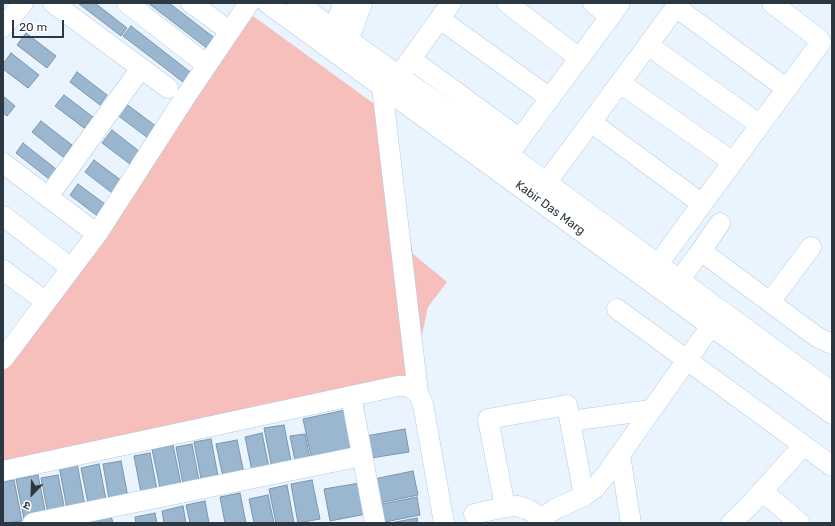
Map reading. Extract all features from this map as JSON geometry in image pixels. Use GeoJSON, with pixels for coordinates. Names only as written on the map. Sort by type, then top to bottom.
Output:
{"type":"FeatureCollection","features":[{"type":"Feature","properties":{"kind":"street"},"geometry":{"type":"LineString","coordinates":[[3,27],[22,3]]}},
{"type":"Feature","properties":{"kind":"street"},"geometry":{"type":"LineString","coordinates":[[53,3],[168,88]]}},
{"type":"Feature","properties":{"kind":"street"},"geometry":{"type":"LineString","coordinates":[[127,3],[207,65]]}},
{"type":"Feature","properties":{"kind":"street"},"geometry":{"type":"LineString","coordinates":[[191,3],[220,24]]}},
{"type":"Feature","properties":{"kind":"street"},"geometry":{"type":"LineString","coordinates":[[7,346],[46,302],[97,234],[249,3]]}},
{"type":"Feature","properties":{"kind":"street","name":"Kabir Das Marg"},"geometry":{"type":"LineString","coordinates":[[267,3],[337,43],[390,81],[711,326],[832,414]]}},
{"type":"Feature","properties":{"kind":"street","name":"Kabir Das Marg"},"geometry":{"type":"LineString","coordinates":[[297,3],[337,43]]}},
{"type":"Feature","properties":{"kind":"street"},"geometry":{"type":"LineString","coordinates":[[337,43],[344,3]]}},
{"type":"Feature","properties":{"kind":"street"},"geometry":{"type":"LineString","coordinates":[[337,43],[362,3]]}},
{"type":"Feature","properties":{"kind":"street"},"geometry":{"type":"LineString","coordinates":[[507,3],[579,58]]}},
{"type":"Feature","properties":{"kind":"street"},"geometry":{"type":"LineString","coordinates":[[508,155],[615,9],[593,3]]}},
{"type":"Feature","properties":{"kind":"street"},"geometry":{"type":"LineString","coordinates":[[658,264],[821,42],[819,38],[772,3]]}},
{"type":"Feature","properties":{"kind":"street"},"geometry":{"type":"LineString","coordinates":[[546,183],[678,5],[786,89]]}},
{"type":"Feature","properties":{"kind":"street"},"geometry":{"type":"LineString","coordinates":[[444,523],[423,404],[418,393],[390,81],[411,59],[445,11],[550,98]]}},
{"type":"Feature","properties":{"kind":"street"},"geometry":{"type":"LineString","coordinates":[[648,45],[760,125]]}},
{"type":"Feature","properties":{"kind":"street"},"geometry":{"type":"LineString","coordinates":[[411,59],[520,139]]}},
{"type":"Feature","properties":{"kind":"street"},"geometry":{"type":"LineString","coordinates":[[56,186],[141,68]]}},
{"type":"Feature","properties":{"kind":"street","name":"Kabir Das Marg"},"geometry":{"type":"LineString","coordinates":[[390,81],[508,155],[832,392]]}},
{"type":"Feature","properties":{"kind":"street"},"geometry":{"type":"LineString","coordinates":[[620,83],[732,162]]}},
{"type":"Feature","properties":{"kind":"street"},"geometry":{"type":"LineString","coordinates":[[591,122],[702,204]]}},
{"type":"Feature","properties":{"kind":"street"},"geometry":{"type":"LineString","coordinates":[[3,163],[97,234]]}},
{"type":"Feature","properties":{"kind":"street"},"geometry":{"type":"LineString","coordinates":[[3,216],[72,268]]}},
{"type":"Feature","properties":{"kind":"street"},"geometry":{"type":"LineString","coordinates":[[679,280],[701,251],[720,222]]}},
{"type":"Feature","properties":{"kind":"street"},"geometry":{"type":"LineString","coordinates":[[770,302],[811,247]]}},
{"type":"Feature","properties":{"kind":"street"},"geometry":{"type":"LineString","coordinates":[[701,251],[817,337],[832,344]]}},
{"type":"Feature","properties":{"kind":"street"},"geometry":{"type":"LineString","coordinates":[[3,270],[46,302]]}},
{"type":"Feature","properties":{"kind":"street"},"geometry":{"type":"LineString","coordinates":[[617,309],[832,466]]}},
{"type":"Feature","properties":{"kind":"street"},"geometry":{"type":"LineString","coordinates":[[474,514],[505,507],[518,506],[537,515],[543,522],[547,515],[555,509],[584,496],[595,488],[607,474],[711,326]]}},
{"type":"Feature","properties":{"kind":"street"},"geometry":{"type":"LineString","coordinates":[[3,471],[398,386],[408,386],[418,393]]}},
{"type":"Feature","properties":{"kind":"street"},"geometry":{"type":"LineString","coordinates":[[351,396],[375,523]]}},
{"type":"Feature","properties":{"kind":"street"},"geometry":{"type":"LineString","coordinates":[[505,507],[488,419],[567,405],[584,496]]}},
{"type":"Feature","properties":{"kind":"street"},"geometry":{"type":"LineString","coordinates":[[570,421],[651,410]]}},
{"type":"Feature","properties":{"kind":"street"},"geometry":{"type":"LineString","coordinates":[[731,523],[748,507],[803,446]]}},
{"type":"Feature","properties":{"kind":"street"},"geometry":{"type":"LineString","coordinates":[[620,454],[631,523]]}},
{"type":"Feature","properties":{"kind":"street"},"geometry":{"type":"LineString","coordinates":[[33,523],[362,456]]}},
{"type":"Feature","properties":{"kind":"street"},"geometry":{"type":"LineString","coordinates":[[762,491],[800,523]]}},
{"type":"Feature","properties":{"kind":"shaded area"},"geometry":{"type":"Polygon","coordinates":[[[253,16],[388,114],[413,254],[447,282],[428,307],[409,393],[3,466],[3,369],[253,16]]]}},
{"type":"Feature","properties":{"kind":"building"},"geometry":{"type":"Polygon","coordinates":[[[78,3],[95,3],[127,28],[121,36],[78,3]]]}},
{"type":"Feature","properties":{"kind":"building"},"geometry":{"type":"Polygon","coordinates":[[[148,3],[169,3],[216,39],[208,49],[148,3]]]}},
{"type":"Feature","properties":{"kind":"building"},"geometry":{"type":"Polygon","coordinates":[[[131,26],[194,75],[187,85],[123,36],[131,26]]]}},
{"type":"Feature","properties":{"kind":"building"},"geometry":{"type":"Polygon","coordinates":[[[26,33],[56,56],[47,68],[17,45],[26,33]]]}},
{"type":"Feature","properties":{"kind":"building"},"geometry":{"type":"Polygon","coordinates":[[[11,53],[39,75],[28,88],[3,69],[3,64],[11,53]]]}},
{"type":"Feature","properties":{"kind":"building"},"geometry":{"type":"Polygon","coordinates":[[[77,72],[107,95],[100,105],[70,82],[77,72]]]}},
{"type":"Feature","properties":{"kind":"building"},"geometry":{"type":"Polygon","coordinates":[[[64,95],[93,117],[84,128],[55,106],[64,95]]]}},
{"type":"Feature","properties":{"kind":"building"},"geometry":{"type":"Polygon","coordinates":[[[3,96],[15,106],[7,116],[3,113],[3,96]]]}},
{"type":"Feature","properties":{"kind":"building"},"geometry":{"type":"Polygon","coordinates":[[[125,103],[157,127],[148,138],[116,114],[125,103]]]}},
{"type":"Feature","properties":{"kind":"building"},"geometry":{"type":"Polygon","coordinates":[[[41,121],[72,145],[63,157],[32,132],[41,121]]]}},
{"type":"Feature","properties":{"kind":"building"},"geometry":{"type":"Polygon","coordinates":[[[112,130],[144,155],[134,167],[102,143],[112,130]]]}},
{"type":"Feature","properties":{"kind":"building"},"geometry":{"type":"Polygon","coordinates":[[[23,143],[56,169],[49,179],[16,153],[23,143]]]}},
{"type":"Feature","properties":{"kind":"building"},"geometry":{"type":"Polygon","coordinates":[[[94,160],[126,184],[116,196],[85,172],[94,160]]]}},
{"type":"Feature","properties":{"kind":"building"},"geometry":{"type":"Polygon","coordinates":[[[78,184],[109,207],[100,218],[70,195],[78,184]]]}},
{"type":"Feature","properties":{"kind":"building"},"geometry":{"type":"Polygon","coordinates":[[[345,410],[354,451],[312,460],[303,419],[345,410]]]}},
{"type":"Feature","properties":{"kind":"building"},"geometry":{"type":"Polygon","coordinates":[[[284,425],[292,466],[272,469],[264,428],[284,425]]]}},
{"type":"Feature","properties":{"kind":"building"},"geometry":{"type":"Polygon","coordinates":[[[405,429],[409,452],[371,458],[366,436],[405,429]]]}},
{"type":"Feature","properties":{"kind":"building"},"geometry":{"type":"Polygon","coordinates":[[[262,433],[270,473],[253,476],[245,437],[262,433]]]}},
{"type":"Feature","properties":{"kind":"building"},"geometry":{"type":"Polygon","coordinates":[[[305,434],[310,459],[295,461],[290,436],[305,434]]]}},
{"type":"Feature","properties":{"kind":"building"},"geometry":{"type":"Polygon","coordinates":[[[211,439],[219,481],[202,484],[194,442],[211,439]]]}},
{"type":"Feature","properties":{"kind":"building"},"geometry":{"type":"Polygon","coordinates":[[[237,440],[245,478],[224,482],[216,444],[237,440]]]}},
{"type":"Feature","properties":{"kind":"building"},"geometry":{"type":"Polygon","coordinates":[[[192,444],[200,486],[184,489],[176,447],[192,444]]]}},
{"type":"Feature","properties":{"kind":"building"},"geometry":{"type":"Polygon","coordinates":[[[173,445],[182,489],[161,493],[152,449],[173,445]]]}},
{"type":"Feature","properties":{"kind":"building"},"geometry":{"type":"Polygon","coordinates":[[[150,453],[158,495],[142,498],[134,456],[150,453]]]}},
{"type":"Feature","properties":{"kind":"building"},"geometry":{"type":"Polygon","coordinates":[[[121,461],[129,502],[110,505],[103,464],[121,461]]]}},
{"type":"Feature","properties":{"kind":"building"},"geometry":{"type":"Polygon","coordinates":[[[77,463],[85,506],[67,509],[59,466],[77,463]]]}},
{"type":"Feature","properties":{"kind":"building"},"geometry":{"type":"Polygon","coordinates":[[[99,464],[107,504],[89,508],[81,468],[99,464]]]}},
{"type":"Feature","properties":{"kind":"building"},"geometry":{"type":"Polygon","coordinates":[[[413,471],[418,495],[379,503],[374,479],[413,471]]]}},
{"type":"Feature","properties":{"kind":"building"},"geometry":{"type":"Polygon","coordinates":[[[38,475],[46,515],[24,519],[16,479],[38,475]]]}},
{"type":"Feature","properties":{"kind":"building"},"geometry":{"type":"Polygon","coordinates":[[[58,475],[65,511],[48,514],[41,478],[58,475]]]}},
{"type":"Feature","properties":{"kind":"building"},"geometry":{"type":"Polygon","coordinates":[[[14,480],[22,521],[3,523],[3,482],[14,480]]]}},
{"type":"Feature","properties":{"kind":"building"},"geometry":{"type":"Polygon","coordinates":[[[312,480],[320,519],[298,523],[291,484],[312,480]]]}},
{"type":"Feature","properties":{"kind":"building"},"geometry":{"type":"Polygon","coordinates":[[[360,483],[366,514],[330,521],[324,489],[360,483]]]}},
{"type":"Feature","properties":{"kind":"building"},"geometry":{"type":"Polygon","coordinates":[[[287,485],[294,523],[276,523],[269,489],[287,485]]]}},
{"type":"Feature","properties":{"kind":"building"},"geometry":{"type":"Polygon","coordinates":[[[240,493],[246,523],[225,523],[220,497],[240,493]]]}},
{"type":"Feature","properties":{"kind":"building"},"geometry":{"type":"Polygon","coordinates":[[[268,495],[274,523],[254,523],[249,499],[268,495]]]}},
{"type":"Feature","properties":{"kind":"building"},"geometry":{"type":"Polygon","coordinates":[[[417,497],[420,515],[380,523],[377,505],[417,497]]]}},
{"type":"Feature","properties":{"kind":"building"},"geometry":{"type":"Polygon","coordinates":[[[205,501],[209,523],[190,523],[186,505],[205,501]]]}},
{"type":"Feature","properties":{"kind":"building"},"geometry":{"type":"Polygon","coordinates":[[[183,506],[186,523],[164,523],[162,511],[183,506]]]}},
{"type":"Feature","properties":{"kind":"building"},"geometry":{"type":"Polygon","coordinates":[[[155,513],[157,523],[136,523],[135,517],[155,513]]]}},
{"type":"Feature","properties":{"kind":"building"},"geometry":{"type":"Polygon","coordinates":[[[111,516],[113,523],[92,523],[91,520],[111,516]]]}},
{"type":"Feature","properties":{"kind":"building"},"geometry":{"type":"Polygon","coordinates":[[[417,518],[418,523],[390,523],[417,518]]]}}]}
